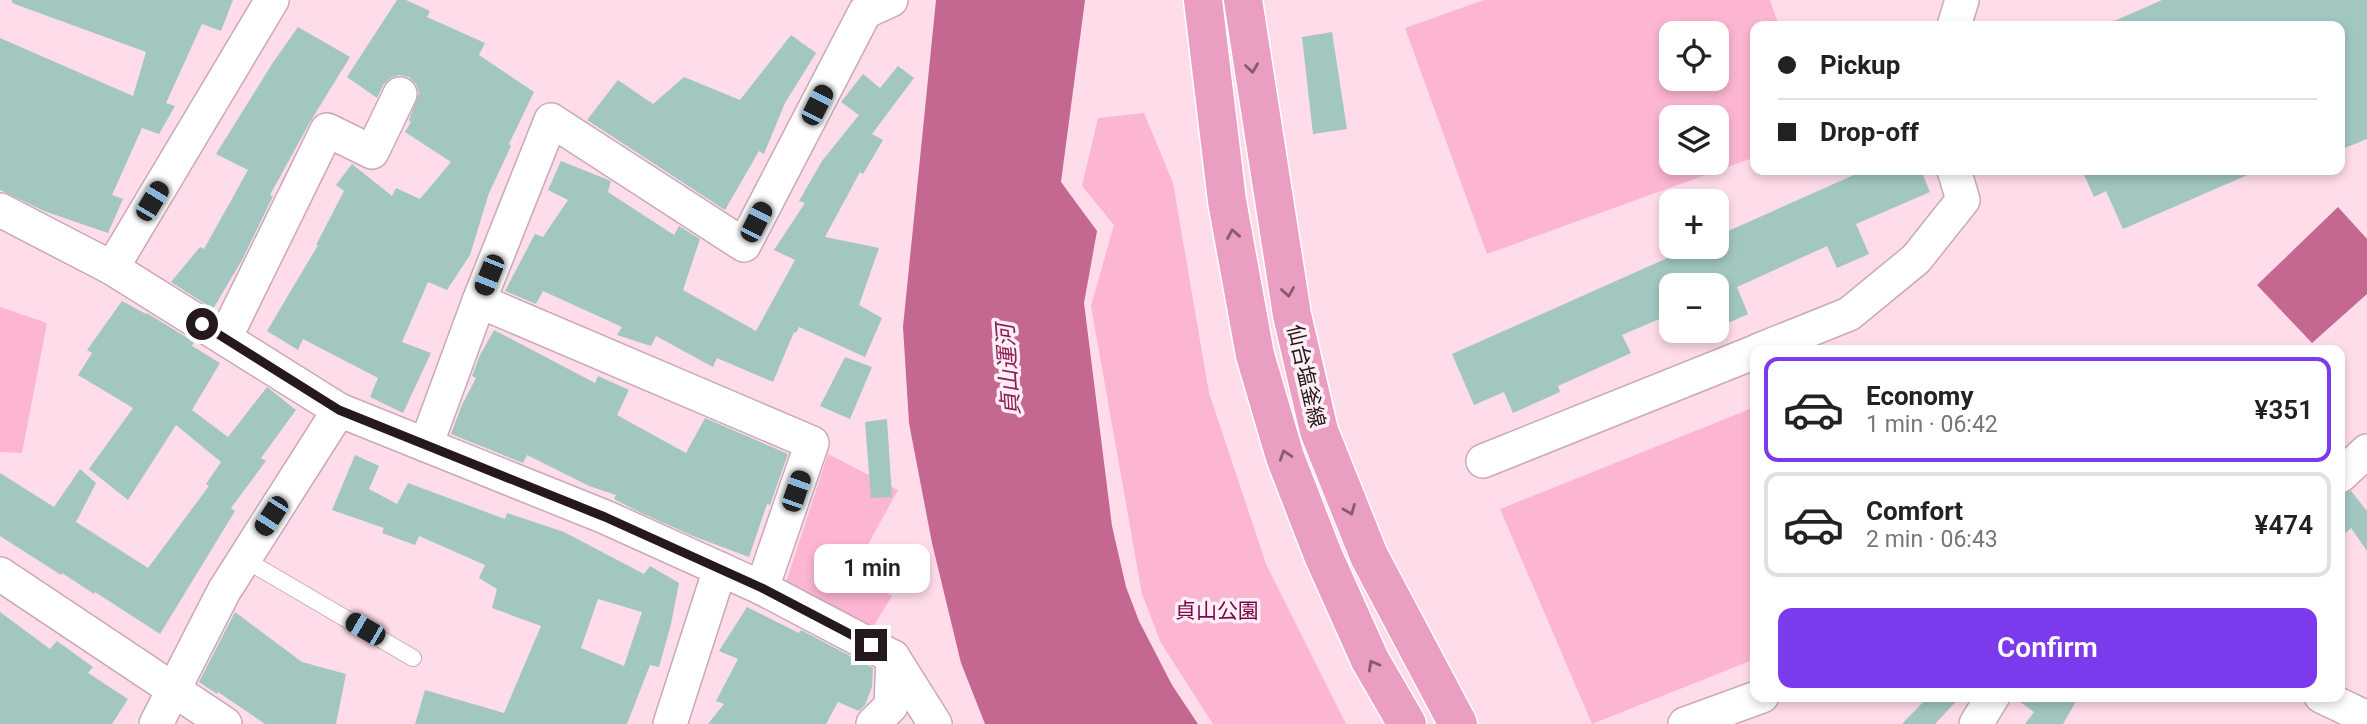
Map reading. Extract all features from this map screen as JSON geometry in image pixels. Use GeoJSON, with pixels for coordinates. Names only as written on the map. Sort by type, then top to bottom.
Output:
{"type":"FeatureCollection","features":[{"type":"Feature","properties":{"kind":"main road","name":"仙台塩釜線"},"geometry":{"type":"LineString","coordinates":[[1203,0],[1227,201],[1255,355],[1286,457],[1322,555],[1370,660],[1407,724]]}},
{"type":"Feature","properties":{"kind":"main road","name":"仙台塩釜線"},"geometry":{"type":"LineString","coordinates":[[1243,0],[1292,315],[1319,431],[1369,556],[1458,724]]}},
{"type":"Feature","properties":{"kind":"street"},"geometry":{"type":"LineString","coordinates":[[112,268],[272,0]]}},
{"type":"Feature","properties":{"kind":"street"},"geometry":{"type":"LineString","coordinates":[[426,445],[479,301],[551,120],[744,245],[864,12],[891,0]]}},
{"type":"Feature","properties":{"kind":"street"},"geometry":{"type":"LineString","coordinates":[[1956,21],[1962,0]]}},
{"type":"Feature","properties":{"kind":"street"},"geometry":{"type":"LineString","coordinates":[[225,338],[327,130],[372,152],[400,94]]}},
{"type":"Feature","properties":{"kind":"street"},"geometry":{"type":"LineString","coordinates":[[1772,345],[1850,314],[1916,259],[1964,200],[1956,175]]}},
{"type":"Feature","properties":{"kind":"street"},"geometry":{"type":"LineString","coordinates":[[0,210],[112,268],[339,410],[605,517],[762,588],[893,657],[935,724]]}},
{"type":"Feature","properties":{"kind":"street"},"geometry":{"type":"LineString","coordinates":[[479,301],[813,443],[762,588]]}},
{"type":"Feature","properties":{"kind":"street"},"geometry":{"type":"LineString","coordinates":[[1483,461],[1750,354]]}},
{"type":"Feature","properties":{"kind":"street"},"geometry":{"type":"LineString","coordinates":[[156,724],[223,591],[339,410]]}},
{"type":"Feature","properties":{"kind":"street"},"geometry":{"type":"LineString","coordinates":[[2345,471],[2367,451]]}},
{"type":"Feature","properties":{"kind":"street"},"geometry":{"type":"LineString","coordinates":[[670,724],[720,569]]}},
{"type":"Feature","properties":{"kind":"street"},"geometry":{"type":"LineString","coordinates":[[0,574],[225,724]]}},
{"type":"Feature","properties":{"kind":"street"},"geometry":{"type":"LineString","coordinates":[[873,724],[891,706],[893,657]]}},
{"type":"Feature","properties":{"kind":"street"},"geometry":{"type":"LineString","coordinates":[[1685,724],[1750,700]]}},
{"type":"Feature","properties":{"kind":"street"},"geometry":{"type":"LineString","coordinates":[[1976,724],[1989,702]]}},
{"type":"Feature","properties":{"kind":"street"},"geometry":{"type":"LineString","coordinates":[[2334,702],[2367,718]]}},
{"type":"Feature","properties":{"kind":"lane"},"geometry":{"type":"LineString","coordinates":[[244,559],[413,658]]}},
{"type":"Feature","properties":{"kind":"green space"},"geometry":{"type":"Polygon","coordinates":[[[1484,0],[1770,0],[1777,21],[1750,21],[1750,159],[1729,166],[1729,105],[1659,105],[1659,175],[1705,175],[1667,189],[1659,189],[1659,192],[1487,254],[1405,28],[1484,0]]]}},
{"type":"Feature","properties":{"kind":"green space","name":"貞山公園"},"geometry":{"type":"Polygon","coordinates":[[[1144,113],[1173,183],[1209,393],[1266,564],[1346,724],[1213,724],[1161,643],[1142,594],[1091,306],[1114,225],[1082,186],[1098,118],[1144,113]]]}},
{"type":"Feature","properties":{"kind":"green space"},"geometry":{"type":"Polygon","coordinates":[[[0,307],[47,323],[22,453],[0,452],[0,307]]]}},
{"type":"Feature","properties":{"kind":"green space"},"geometry":{"type":"Polygon","coordinates":[[[1750,409],[1750,661],[1592,724],[1500,509],[1750,409]]]}},
{"type":"Feature","properties":{"kind":"green space"},"geometry":{"type":"Polygon","coordinates":[[[828,454],[898,490],[855,568],[892,596],[871,630],[786,582],[828,454]]]}},
{"type":"Feature","properties":{"kind":"water","name":"貞山運河"},"geometry":{"type":"Polygon","coordinates":[[[936,0],[1085,0],[1061,182],[1097,231],[1084,303],[1112,526],[1126,587],[1139,621],[1172,685],[1198,724],[985,724],[961,663],[932,543],[909,423],[903,327],[936,0]]]}},
{"type":"Feature","properties":{"kind":"water"},"geometry":{"type":"Polygon","coordinates":[[[2338,207],[2367,239],[2367,294],[2312,343],[2257,285],[2338,207]]]}},
{"type":"Feature","properties":{"kind":"building"},"geometry":{"type":"Polygon","coordinates":[[[12,0],[233,0],[221,31],[202,24],[166,103],[175,106],[159,134],[142,128],[112,195],[123,199],[108,233],[44,211],[0,190],[0,38],[133,96],[146,52],[12,3],[12,0]]]}},
{"type":"Feature","properties":{"kind":"building"},"geometry":{"type":"Polygon","coordinates":[[[397,0],[406,0],[430,11],[427,17],[485,43],[479,55],[534,92],[489,193],[470,255],[447,290],[428,282],[402,342],[431,353],[403,413],[370,397],[378,378],[303,339],[298,350],[267,331],[318,245],[344,191],[336,185],[352,164],[392,196],[396,188],[420,199],[451,162],[405,132],[411,122],[409,120],[419,93],[416,84],[409,77],[399,75],[390,78],[377,98],[347,77],[397,0]]]}},
{"type":"Feature","properties":{"kind":"building"},"geometry":{"type":"Polygon","coordinates":[[[2162,0],[2367,0],[2367,139],[2345,148],[2345,21],[2114,21],[2162,0]]]}},
{"type":"Feature","properties":{"kind":"building"},"geometry":{"type":"Polygon","coordinates":[[[298,27],[350,57],[270,195],[273,196],[242,260],[213,309],[171,282],[200,247],[204,249],[248,170],[216,154],[298,27]]]}},
{"type":"Feature","properties":{"kind":"building"},"geometry":{"type":"Polygon","coordinates":[[[1332,32],[1347,129],[1313,134],[1302,37],[1332,32]]]}},
{"type":"Feature","properties":{"kind":"building"},"geometry":{"type":"Polygon","coordinates":[[[791,35],[816,53],[785,103],[764,154],[759,151],[725,210],[587,120],[618,80],[653,104],[684,77],[740,100],[791,35]]]}},
{"type":"Feature","properties":{"kind":"building"},"geometry":{"type":"Polygon","coordinates":[[[898,66],[914,78],[872,134],[883,140],[863,174],[860,172],[825,237],[879,248],[859,305],[882,318],[865,357],[799,327],[796,333],[794,332],[773,382],[717,358],[713,367],[656,336],[651,346],[617,335],[622,327],[543,291],[536,304],[505,291],[535,234],[543,237],[568,200],[548,190],[561,161],[611,181],[608,192],[674,235],[679,226],[700,239],[683,290],[756,331],[795,260],[774,250],[805,203],[799,201],[822,161],[859,115],[841,102],[863,74],[880,88],[898,66]]]}},
{"type":"Feature","properties":{"kind":"building"},"geometry":{"type":"Polygon","coordinates":[[[1854,175],[1923,175],[1930,192],[1856,224],[1869,254],[1837,268],[1827,246],[1737,287],[1748,314],[1729,323],[1729,273],[1659,273],[1659,319],[1622,335],[1631,353],[1558,386],[1560,392],[1513,413],[1504,392],[1474,405],[1452,354],[1665,259],[1729,259],[1729,231],[1854,175]]]}},
{"type":"Feature","properties":{"kind":"building"},"geometry":{"type":"Polygon","coordinates":[[[2084,175],[2247,175],[2123,229],[2106,191],[2094,197],[2084,175]]]}},
{"type":"Feature","properties":{"kind":"building"},"geometry":{"type":"Polygon","coordinates":[[[122,301],[194,342],[192,346],[220,363],[192,410],[228,437],[267,387],[296,410],[261,458],[266,461],[231,508],[235,511],[160,634],[0,536],[0,473],[54,507],[80,469],[96,483],[76,522],[148,568],[209,486],[206,484],[221,462],[176,425],[128,500],[89,469],[133,408],[78,375],[92,353],[87,350],[122,301]]]}},
{"type":"Feature","properties":{"kind":"building"},"geometry":{"type":"Polygon","coordinates":[[[494,330],[595,383],[598,376],[629,390],[617,415],[686,453],[705,418],[788,454],[749,557],[637,511],[614,499],[616,495],[589,486],[527,455],[523,463],[451,434],[476,378],[472,376],[480,355],[494,330]]]}},
{"type":"Feature","properties":{"kind":"building"},"geometry":{"type":"Polygon","coordinates":[[[845,357],[872,367],[850,419],[820,406],[845,357]]]}},
{"type":"Feature","properties":{"kind":"building"},"geometry":{"type":"Polygon","coordinates":[[[887,419],[892,497],[871,498],[865,422],[887,419]]]}},
{"type":"Feature","properties":{"kind":"building"},"geometry":{"type":"Polygon","coordinates":[[[355,455],[379,466],[369,489],[397,504],[408,483],[505,519],[507,513],[564,532],[644,574],[650,566],[679,583],[659,667],[650,665],[627,724],[415,724],[425,690],[504,713],[541,626],[492,608],[497,589],[479,578],[485,565],[419,536],[415,545],[382,533],[384,528],[332,510],[355,455]],[[598,599],[581,648],[624,666],[642,612],[598,599]]]}},
{"type":"Feature","properties":{"kind":"building"},"geometry":{"type":"Polygon","coordinates":[[[2351,491],[2367,511],[2367,551],[2351,528],[2345,533],[2345,493],[2351,491]]]}},
{"type":"Feature","properties":{"kind":"building"},"geometry":{"type":"Polygon","coordinates":[[[747,607],[799,633],[801,630],[873,668],[872,687],[865,705],[859,711],[838,702],[826,724],[708,724],[724,704],[716,701],[738,659],[719,651],[747,607]]]}},
{"type":"Feature","properties":{"kind":"building"},"geometry":{"type":"Polygon","coordinates":[[[0,612],[50,649],[57,641],[93,667],[88,673],[128,699],[112,724],[0,724],[0,612]]]}},
{"type":"Feature","properties":{"kind":"building"},"geometry":{"type":"Polygon","coordinates":[[[235,612],[302,662],[346,674],[336,724],[265,724],[199,682],[235,612]]]}},
{"type":"Feature","properties":{"kind":"building"},"geometry":{"type":"Polygon","coordinates":[[[1923,702],[1955,702],[1935,724],[1902,724],[1923,702]]]}},
{"type":"Feature","properties":{"kind":"building"},"geometry":{"type":"Polygon","coordinates":[[[2020,702],[2076,702],[2063,724],[2025,724],[2034,712],[2020,702]]]}},
{"type":"Feature","properties":{"kind":"route"},"geometry":{"type":"LineString","coordinates":[[202,324],[339,410],[605,517],[762,588],[871,645]]}}]}
